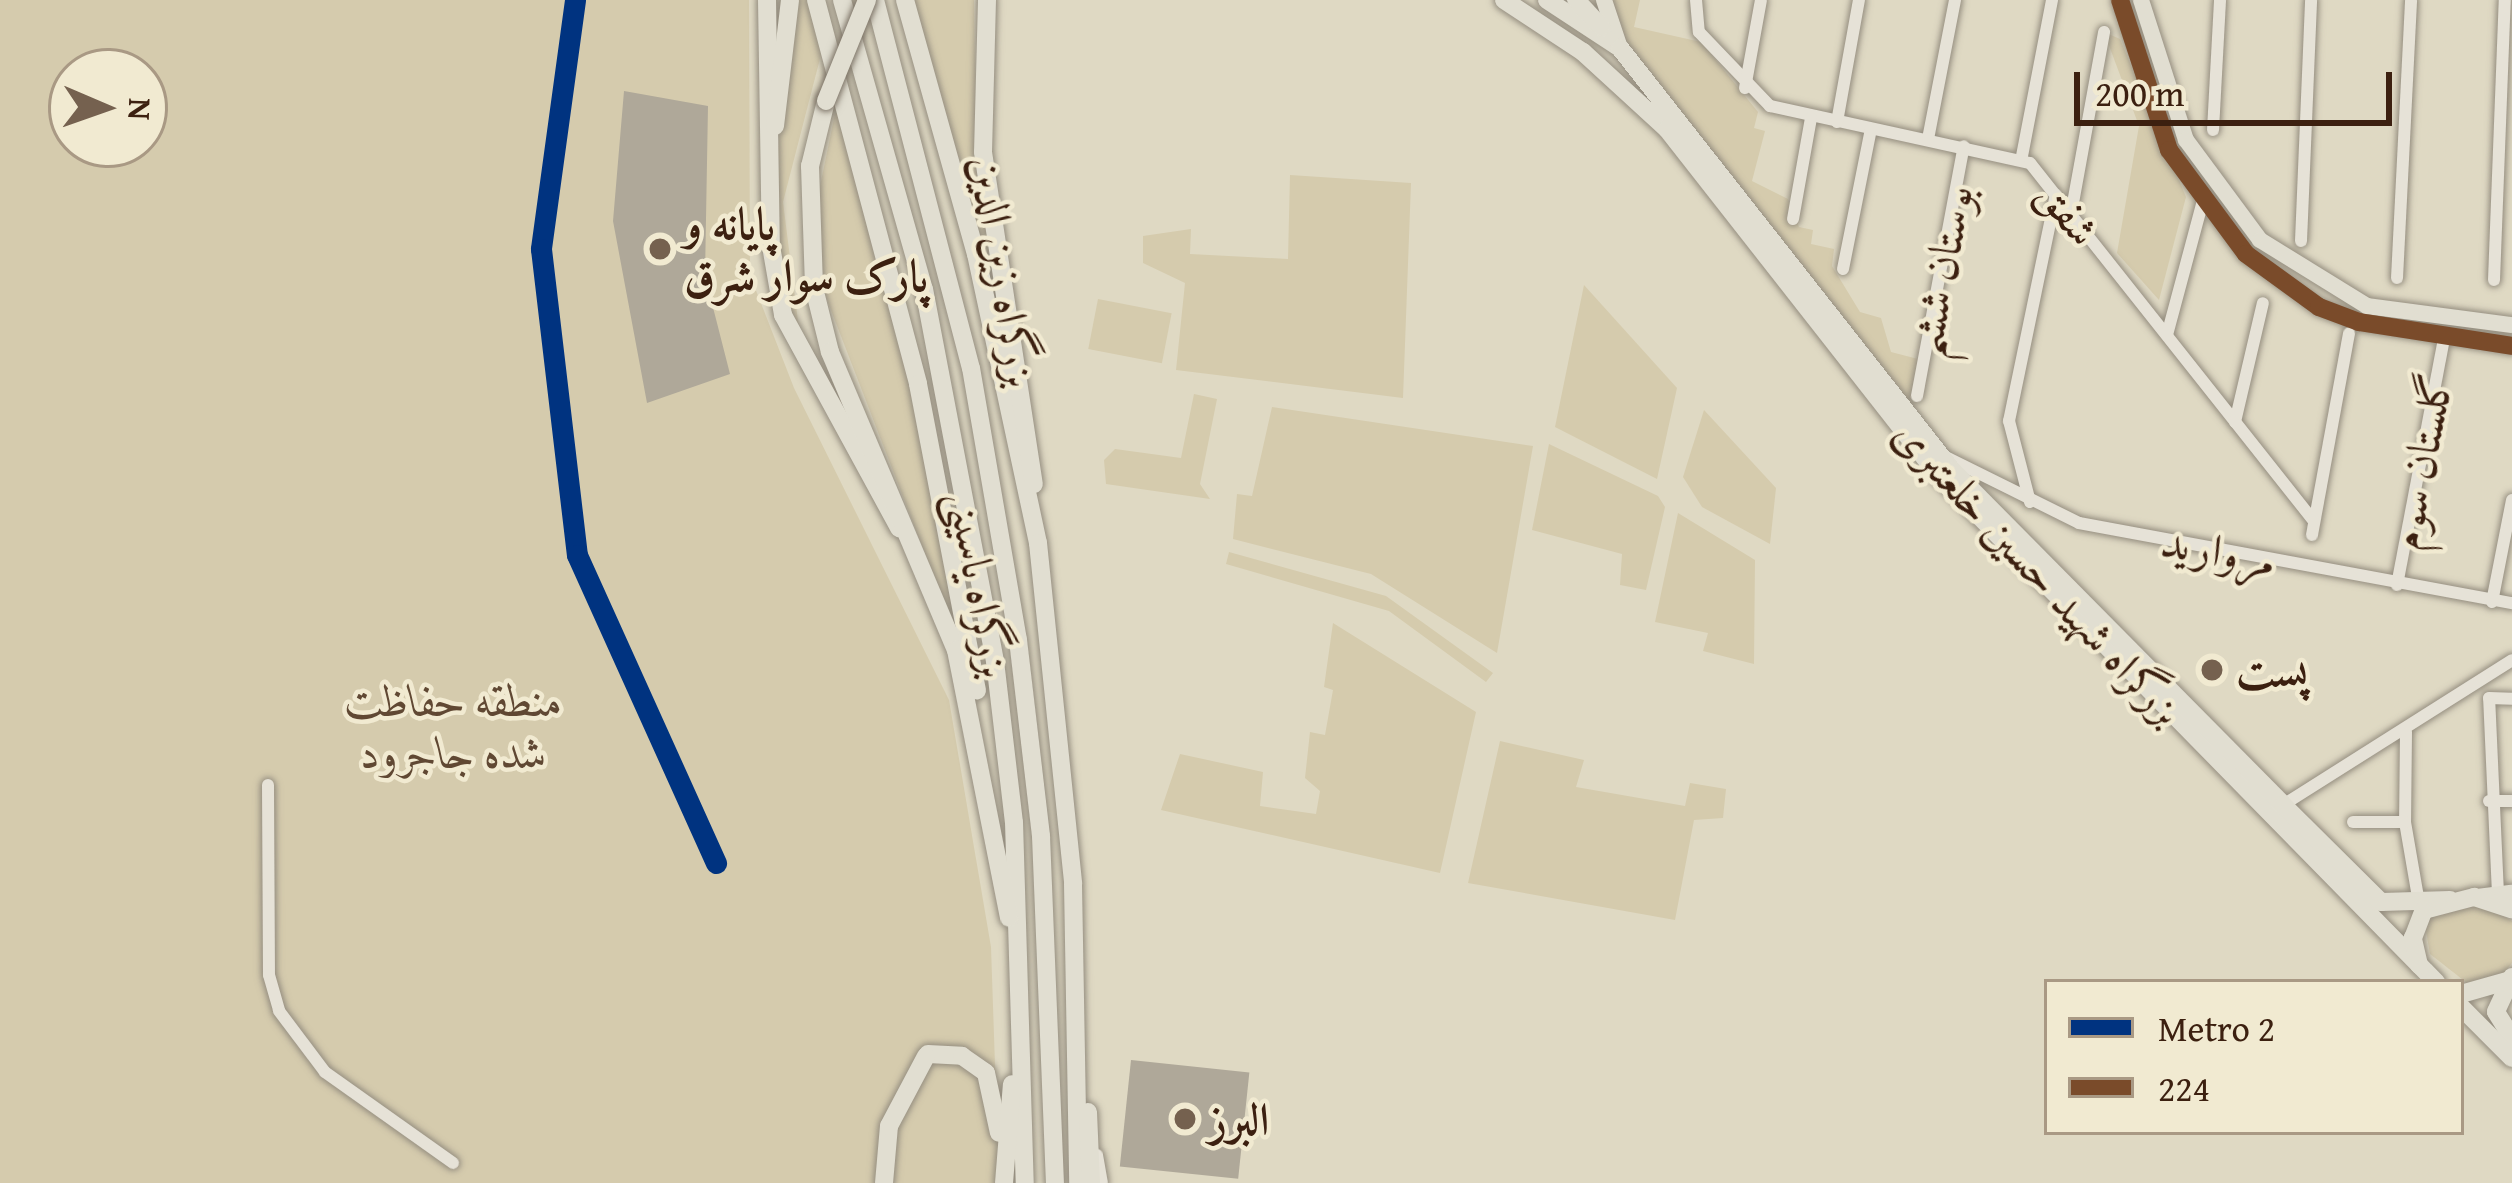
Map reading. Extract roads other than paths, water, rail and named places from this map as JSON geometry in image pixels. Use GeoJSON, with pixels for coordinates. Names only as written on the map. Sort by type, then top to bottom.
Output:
{"type":"FeatureCollection","features":[{"type":"Feature","properties":{"kind":"highway"},"geometry":{"type":"LineString","coordinates":[[767,0],[769,149],[783,315],[917,560]]}},
{"type":"Feature","properties":{"kind":"highway"},"geometry":{"type":"LineString","coordinates":[[769,149],[790,0]]}},
{"type":"Feature","properties":{"kind":"highway"},"geometry":{"type":"LineString","coordinates":[[816,0],[923,407],[1019,967]]}},
{"type":"Feature","properties":{"kind":"highway","name":"بزرگراه یاسینی"},"geometry":{"type":"LineString","coordinates":[[842,0],[924,289],[980,569],[1010,779],[1025,1183]]}},
{"type":"Feature","properties":{"kind":"highway"},"geometry":{"type":"LineString","coordinates":[[871,0],[826,101],[810,166],[814,288],[830,352],[956,650],[989,788]]}},
{"type":"Feature","properties":{"kind":"highway","name":"بزرگراه یاسینی"},"geometry":{"type":"LineString","coordinates":[[871,0],[971,368],[1016,622],[1042,836],[1055,1183]]}},
{"type":"Feature","properties":{"kind":"highway"},"geometry":{"type":"LineString","coordinates":[[905,0],[976,254],[1038,543],[1091,1183]]}},
{"type":"Feature","properties":{"kind":"highway","name":"بزرگراه زین الدین"},"geometry":{"type":"LineString","coordinates":[[987,0],[983,152],[1029,419],[1038,543]]}},
{"type":"Feature","properties":{"kind":"highway","name":"بزرگراه شهید حسین خلعتبری"},"geometry":{"type":"LineString","coordinates":[[1504,0],[1583,52],[1667,129],[1935,471],[2434,979]]}},
{"type":"Feature","properties":{"kind":"highway","name":"بزرگراه شهید حسین خلعتبری"},"geometry":{"type":"LineString","coordinates":[[1546,0],[1620,48],[1940,454],[2381,902],[2507,898]]}},
{"type":"Feature","properties":{"kind":"highway"},"geometry":{"type":"LineString","coordinates":[[1576,0],[1620,48]]}},
{"type":"Feature","properties":{"kind":"highway"},"geometry":{"type":"LineString","coordinates":[[2419,965],[2418,916],[2450,900]]}},
{"type":"Feature","properties":{"kind":"highway"},"geometry":{"type":"LineString","coordinates":[[2464,993],[2511,978]]}},
{"type":"Feature","properties":{"kind":"highway"},"geometry":{"type":"LineString","coordinates":[[2511,978],[2496,1012],[2512,1038]]}},
{"type":"Feature","properties":{"kind":"highway"},"geometry":{"type":"LineString","coordinates":[[1004,1183],[1020,989]]}},
{"type":"Feature","properties":{"kind":"highway"},"geometry":{"type":"LineString","coordinates":[[1077,1006],[1078,1183]]}},
{"type":"Feature","properties":{"kind":"highway"},"geometry":{"type":"LineString","coordinates":[[2464,1010],[2512,1058]]}},
{"type":"Feature","properties":{"kind":"highway"},"geometry":{"type":"LineString","coordinates":[[884,1183],[894,1114],[927,1055],[962,1056],[986,1073],[1004,1183]]}},
{"type":"Feature","properties":{"kind":"main road"},"geometry":{"type":"LineString","coordinates":[[1604,0],[1620,48]]}},
{"type":"Feature","properties":{"kind":"main road"},"geometry":{"type":"LineString","coordinates":[[2120,0],[2169,150],[2202,204],[2246,254],[2319,307],[2444,338],[2512,346]]}},
{"type":"Feature","properties":{"kind":"main road"},"geometry":{"type":"LineString","coordinates":[[2141,0],[2170,98],[2208,179],[2260,240],[2331,291],[2367,306],[2512,325]]}},
{"type":"Feature","properties":{"kind":"main road"},"geometry":{"type":"LineString","coordinates":[[2202,204],[2208,179]]}},
{"type":"Feature","properties":{"kind":"street","name":"شفق"},"geometry":{"type":"LineString","coordinates":[[1696,0],[1700,32],[1745,88],[1811,118],[2022,157],[2167,335],[2313,528],[2349,333]]}},
{"type":"Feature","properties":{"kind":"street"},"geometry":{"type":"LineString","coordinates":[[1745,88],[1761,0]]}},
{"type":"Feature","properties":{"kind":"street"},"geometry":{"type":"LineString","coordinates":[[1837,122],[1859,0]]}},
{"type":"Feature","properties":{"kind":"street"},"geometry":{"type":"LineString","coordinates":[[1928,139],[1955,0]]}},
{"type":"Feature","properties":{"kind":"street"},"geometry":{"type":"LineString","coordinates":[[2022,157],[2052,0]]}},
{"type":"Feature","properties":{"kind":"street"},"geometry":{"type":"LineString","coordinates":[[2213,130],[2220,0]]}},
{"type":"Feature","properties":{"kind":"street"},"geometry":{"type":"LineString","coordinates":[[2301,241],[2311,0]]}},
{"type":"Feature","properties":{"kind":"street"},"geometry":{"type":"LineString","coordinates":[[2397,278],[2410,0]]}},
{"type":"Feature","properties":{"kind":"street"},"geometry":{"type":"LineString","coordinates":[[2494,280],[2506,100],[2505,0]]}},
{"type":"Feature","properties":{"kind":"street"},"geometry":{"type":"LineString","coordinates":[[2071,214],[2104,32]]}},
{"type":"Feature","properties":{"kind":"street"},"geometry":{"type":"LineString","coordinates":[[1793,219],[1811,118]]}},
{"type":"Feature","properties":{"kind":"street"},"geometry":{"type":"LineString","coordinates":[[1843,269],[1871,129]]}},
{"type":"Feature","properties":{"kind":"street","name":"بوستان ششم"},"geometry":{"type":"LineString","coordinates":[[1917,396],[1964,146]]}},
{"type":"Feature","properties":{"kind":"street"},"geometry":{"type":"LineString","coordinates":[[2030,503],[2008,421],[2056,195]]}},
{"type":"Feature","properties":{"kind":"street"},"geometry":{"type":"LineString","coordinates":[[2167,335],[2202,204]]}},
{"type":"Feature","properties":{"kind":"street"},"geometry":{"type":"LineString","coordinates":[[2235,422],[2263,303]]}},
{"type":"Feature","properties":{"kind":"street","name":"گلستان سوم"},"geometry":{"type":"LineString","coordinates":[[2396,585],[2444,338]]}},
{"type":"Feature","properties":{"kind":"street","name":"مروارید"},"geometry":{"type":"LineString","coordinates":[[1940,454],[2079,524],[2512,603]]}},
{"type":"Feature","properties":{"kind":"street"},"geometry":{"type":"LineString","coordinates":[[2492,602],[2512,500]]}},
{"type":"Feature","properties":{"kind":"street"},"geometry":{"type":"LineString","coordinates":[[2283,806],[2406,732],[2512,660]]}},
{"type":"Feature","properties":{"kind":"street"},"geometry":{"type":"LineString","coordinates":[[2507,898],[2489,801],[2488,698],[2512,699]]}},
{"type":"Feature","properties":{"kind":"street"},"geometry":{"type":"LineString","coordinates":[[2406,732],[2405,823],[2420,904]]}},
{"type":"Feature","properties":{"kind":"street"},"geometry":{"type":"LineString","coordinates":[[268,785],[269,974],[279,1011],[325,1072],[453,1163]]}},
{"type":"Feature","properties":{"kind":"street"},"geometry":{"type":"LineString","coordinates":[[2489,801],[2512,801]]}},
{"type":"Feature","properties":{"kind":"street"},"geometry":{"type":"LineString","coordinates":[[2353,822],[2405,823]]}},
{"type":"Feature","properties":{"kind":"street"},"geometry":{"type":"LineString","coordinates":[[1088,1118],[1102,1183]]}},
{"type":"Feature","properties":{"kind":"metro line","name":"2"},"geometry":{"type":"LineString","coordinates":[[575,0],[541,249],[577,555],[716,863]]}},
{"type":"Feature","properties":{"kind":"place","name":"پایانه و پارک‌ سوار شرق"},"geometry":{"type":"Point","coordinates":[660,249]}},
{"type":"Feature","properties":{"kind":"place","name":"پست"},"geometry":{"type":"Point","coordinates":[2212,670]}},
{"type":"Feature","properties":{"kind":"place","name":"البرز"},"geometry":{"type":"Point","coordinates":[1185,1119]}},
{"type":"Feature","properties":{"kind":"park label","name":"منطقه حفاظت شده جاجرود"},"geometry":{"type":"Point","coordinates":[454,726]}}]}
